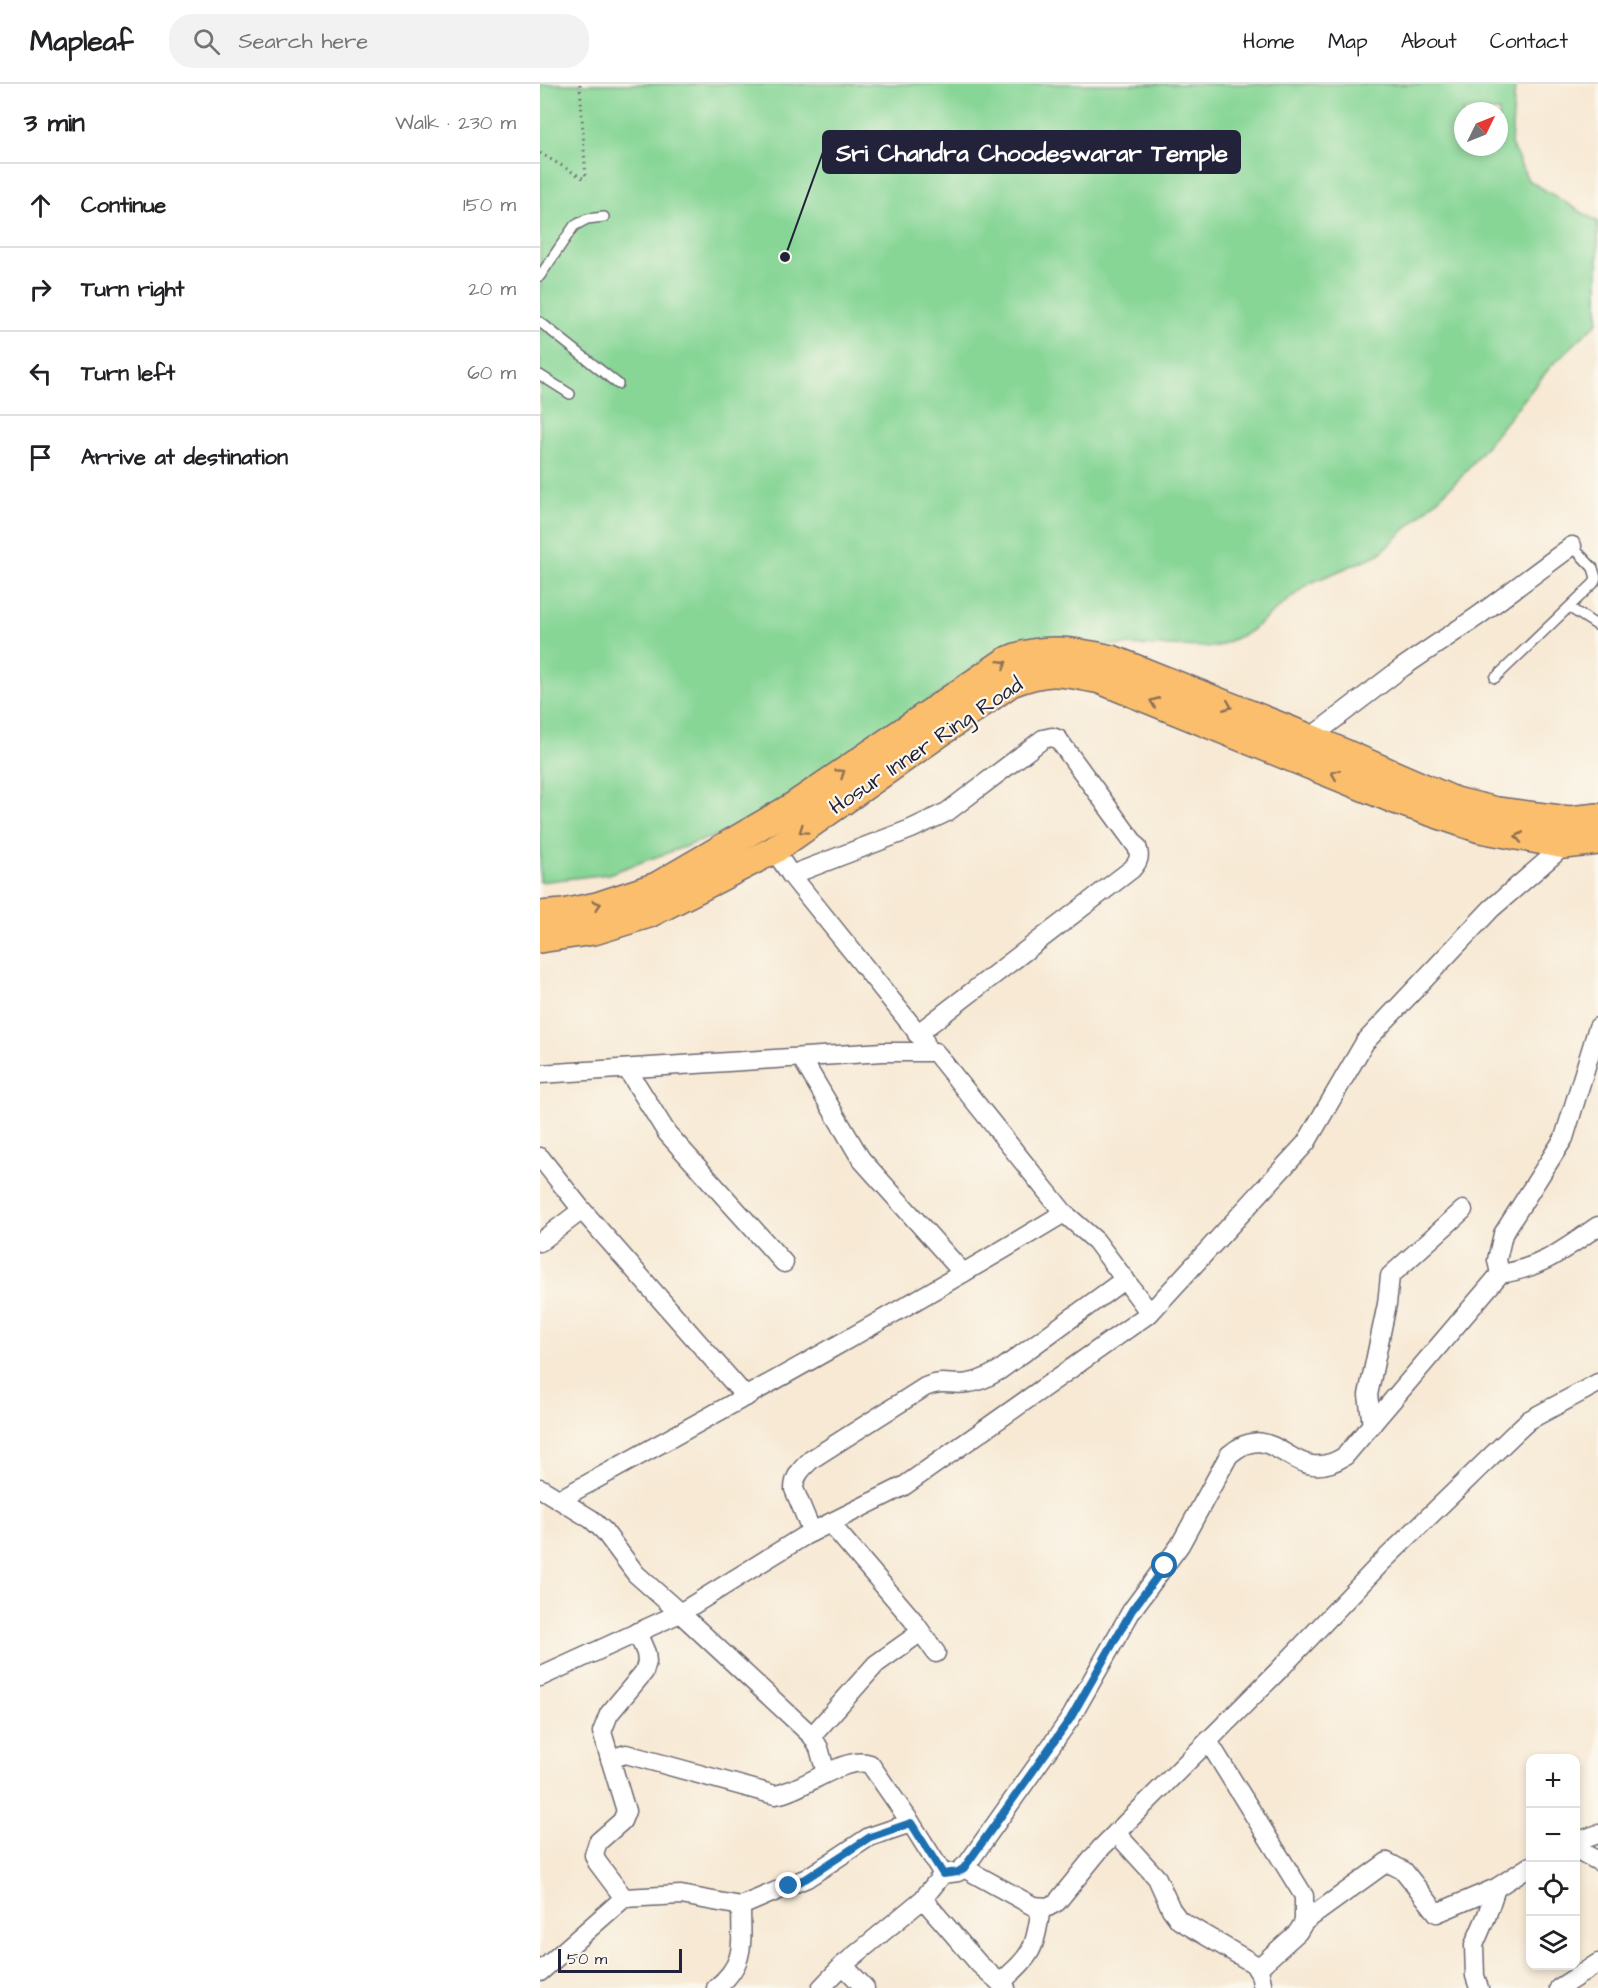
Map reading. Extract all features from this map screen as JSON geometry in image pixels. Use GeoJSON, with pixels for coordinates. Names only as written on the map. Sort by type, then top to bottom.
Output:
{"type":"FeatureCollection","features":[{"type":"Feature","properties":{"kind":"main road","name":"Hosur Inner Ring Road"},"geometry":{"type":"LineString","coordinates":[[540,915],[597,906],[657,886],[792,807],[1006,662],[1036,651],[1080,652],[1112,659],[1310,738],[1455,801],[1497,811],[1598,842]]}},
{"type":"Feature","properties":{"kind":"main road","name":"Hosur Inner Ring Road"},"geometry":{"type":"LineString","coordinates":[[540,939],[594,931],[649,914],[774,850],[1011,683],[1036,673],[1062,672],[1100,680],[1395,800],[1501,834],[1567,833],[1598,817]]}},
{"type":"Feature","properties":{"kind":"street"},"geometry":{"type":"LineString","coordinates":[[1310,738],[1403,667],[1478,616],[1572,546]]}},
{"type":"Feature","properties":{"kind":"street"},"geometry":{"type":"LineString","coordinates":[[791,875],[911,830],[939,816],[1043,739],[1052,737],[1058,739],[1137,847],[1139,859],[1132,869],[917,1034]]}},
{"type":"Feature","properties":{"kind":"street"},"geometry":{"type":"LineString","coordinates":[[540,1677],[680,1613],[812,1532],[904,1486],[1150,1313],[1306,1143],[1365,1042],[1491,909],[1567,833]]}},
{"type":"Feature","properties":{"kind":"street"},"geometry":{"type":"LineString","coordinates":[[774,850],[791,875],[917,1034],[935,1052],[1064,1213],[1096,1241],[1150,1313]]}},
{"type":"Feature","properties":{"kind":"street"},"geometry":{"type":"LineString","coordinates":[[1500,1274],[1497,1260],[1503,1234],[1564,1138],[1598,1027]]}},
{"type":"Feature","properties":{"kind":"street"},"geometry":{"type":"LineString","coordinates":[[540,1074],[883,1053],[935,1052]]}},
{"type":"Feature","properties":{"kind":"street"},"geometry":{"type":"LineString","coordinates":[[802,1059],[861,1159],[963,1274]]}},
{"type":"Feature","properties":{"kind":"street"},"geometry":{"type":"LineString","coordinates":[[627,1069],[667,1133],[784,1263]]}},
{"type":"Feature","properties":{"kind":"street"},"geometry":{"type":"LineString","coordinates":[[540,1158],[582,1210],[746,1397]]}},
{"type":"Feature","properties":{"kind":"street"},"geometry":{"type":"LineString","coordinates":[[540,1242],[582,1210]]}},
{"type":"Feature","properties":{"kind":"street"},"geometry":{"type":"LineString","coordinates":[[1372,1425],[1368,1395],[1387,1304],[1390,1276],[1463,1210]]}},
{"type":"Feature","properties":{"kind":"street"},"geometry":{"type":"LineString","coordinates":[[560,1499],[963,1274],[1064,1213]]}},
{"type":"Feature","properties":{"kind":"street"},"geometry":{"type":"LineString","coordinates":[[821,1988],[843,1965],[923,1899],[943,1874],[958,1872],[964,1868],[1070,1719],[1132,1610],[1180,1545],[1229,1455],[1240,1445],[1264,1442],[1309,1465],[1333,1464],[1345,1456],[1500,1274],[1530,1268],[1553,1257],[1598,1226]]}},
{"type":"Feature","properties":{"kind":"street"},"geometry":{"type":"LineString","coordinates":[[812,1532],[794,1489],[794,1482],[812,1459],[925,1387],[937,1382],[966,1384],[981,1380],[1000,1370],[1125,1279]]}},
{"type":"Feature","properties":{"kind":"street"},"geometry":{"type":"LineString","coordinates":[[964,1868],[1022,1901],[1041,1908],[1057,1902],[1116,1833],[1208,1742],[1381,1563],[1529,1420],[1598,1383]]}},
{"type":"Feature","properties":{"kind":"street"},"geometry":{"type":"LineString","coordinates":[[540,1488],[591,1518],[604,1531],[636,1574],[795,1718],[812,1736],[819,1748],[826,1773]]}},
{"type":"Feature","properties":{"kind":"street"},"geometry":{"type":"LineString","coordinates":[[830,1523],[936,1653]]}},
{"type":"Feature","properties":{"kind":"street"},"geometry":{"type":"LineString","coordinates":[[624,1898],[594,1855],[598,1842],[622,1821],[626,1811],[603,1732],[604,1724],[616,1704],[644,1672],[647,1662],[646,1653],[637,1632]]}},
{"type":"Feature","properties":{"kind":"street"},"geometry":{"type":"LineString","coordinates":[[812,1736],[876,1664],[921,1632]]}},
{"type":"Feature","properties":{"kind":"street"},"geometry":{"type":"LineString","coordinates":[[1208,1742],[1304,1896],[1304,1922]]}},
{"type":"Feature","properties":{"kind":"street"},"geometry":{"type":"LineString","coordinates":[[610,1759],[626,1754],[775,1794],[786,1793],[826,1773],[861,1761],[873,1765],[943,1874]]}},
{"type":"Feature","properties":{"kind":"street"},"geometry":{"type":"LineString","coordinates":[[540,1972],[624,1898],[681,1895],[741,1906],[807,1878],[870,1837],[911,1823]]}},
{"type":"Feature","properties":{"kind":"street"},"geometry":{"type":"LineString","coordinates":[[1116,1833],[1157,1878],[1171,1909],[1179,1920],[1254,1964],[1263,1988]]}},
{"type":"Feature","properties":{"kind":"street"},"geometry":{"type":"LineString","coordinates":[[1580,1840],[1598,1834]]}},
{"type":"Feature","properties":{"kind":"street"},"geometry":{"type":"LineString","coordinates":[[1580,1852],[1598,1861]]}},
{"type":"Feature","properties":{"kind":"street"},"geometry":{"type":"LineString","coordinates":[[1257,1969],[1298,1932],[1304,1922],[1387,1862],[1404,1871],[1437,1913],[1496,1888],[1526,1869]]}},
{"type":"Feature","properties":{"kind":"street"},"geometry":{"type":"LineString","coordinates":[[1479,1988],[1475,1976],[1474,1945],[1496,1888]]}},
{"type":"Feature","properties":{"kind":"street"},"geometry":{"type":"LineString","coordinates":[[923,1899],[979,1964],[1003,1986],[1032,1952],[1041,1908]]}},
{"type":"Feature","properties":{"kind":"street"},"geometry":{"type":"LineString","coordinates":[[716,1988],[729,1977],[741,1953],[741,1906]]}},
{"type":"Feature","properties":{"kind":"street"},"geometry":{"type":"LineString","coordinates":[[1559,1988],[1598,1963]]}},
{"type":"Feature","properties":{"kind":"street"},"geometry":{"type":"LineString","coordinates":[[843,1965],[865,1988]]}},
{"type":"Feature","properties":{"kind":"lane"},"geometry":{"type":"LineString","coordinates":[[540,276],[574,226],[587,219],[604,217]]}},
{"type":"Feature","properties":{"kind":"lane"},"geometry":{"type":"LineString","coordinates":[[540,322],[618,384]]}},
{"type":"Feature","properties":{"kind":"lane"},"geometry":{"type":"LineString","coordinates":[[540,375],[570,394]]}},
{"type":"Feature","properties":{"kind":"lane"},"geometry":{"type":"LineString","coordinates":[[1495,678],[1570,608],[1596,578],[1593,568],[1572,546]]}},
{"type":"Feature","properties":{"kind":"lane"},"geometry":{"type":"LineString","coordinates":[[1570,608],[1598,626]]}},
{"type":"Feature","properties":{"kind":"path"},"geometry":{"type":"LineString","coordinates":[[540,153],[586,180],[579,84]]}},
{"type":"Feature","properties":{"kind":"green space"},"geometry":{"type":"Polygon","coordinates":[[[540,84],[1515,84],[1511,144],[1528,180],[1598,222],[1598,322],[1551,366],[1461,477],[1379,554],[1308,584],[1249,632],[1216,647],[1006,643],[934,698],[842,756],[754,822],[608,874],[540,882],[540,84]]]}},
{"type":"Feature","properties":{"kind":"place","name":"Sri Chandra Choodeswarar Temple"},"geometry":{"type":"Point","coordinates":[785,257]}},
{"type":"Feature","properties":{"kind":"route"},"geometry":{"type":"LineString","coordinates":[[789,1886],[807,1878],[870,1837],[911,1823],[943,1874],[958,1872],[964,1868],[1070,1719],[1132,1610],[1165,1566]]}}]}
